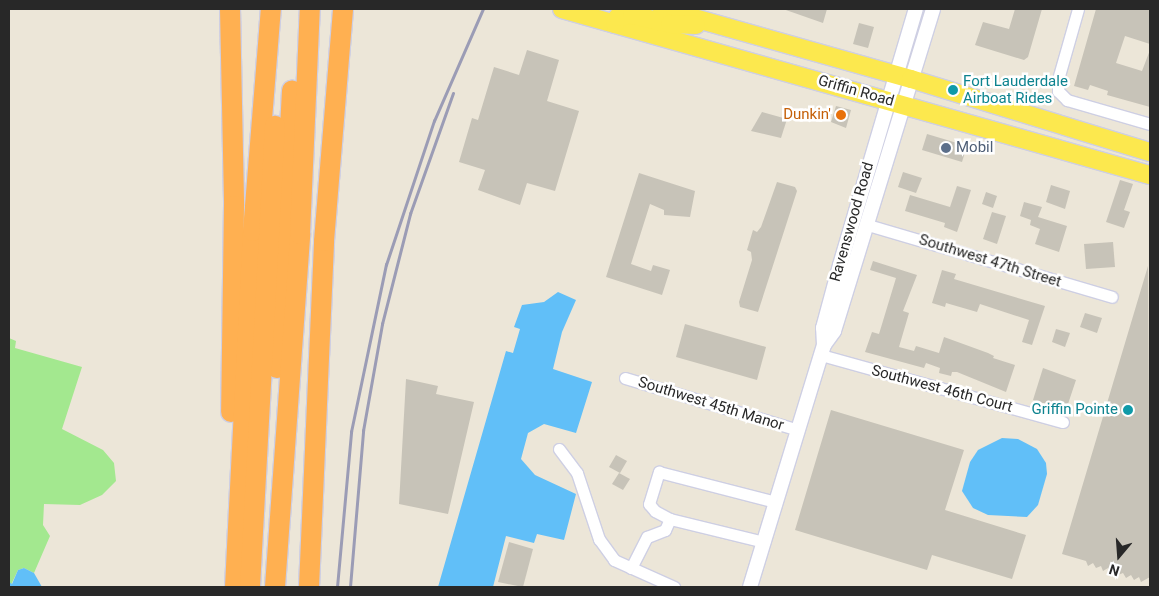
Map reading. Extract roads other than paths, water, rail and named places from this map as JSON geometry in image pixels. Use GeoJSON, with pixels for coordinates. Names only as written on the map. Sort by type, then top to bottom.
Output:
{"type":"FeatureCollection","features":[{"type":"Feature","properties":{"kind":"highway"},"geometry":{"type":"LineString","coordinates":[[230,9],[234,206],[230,480],[239,507]]}},
{"type":"Feature","properties":{"kind":"highway"},"geometry":{"type":"LineString","coordinates":[[235,587],[253,231],[271,9]]}},
{"type":"Feature","properties":{"kind":"highway"},"geometry":{"type":"LineString","coordinates":[[250,587],[281,9]]}},
{"type":"Feature","properties":{"kind":"highway"},"geometry":{"type":"LineString","coordinates":[[265,587],[297,9]]}},
{"type":"Feature","properties":{"kind":"highway"},"geometry":{"type":"LineString","coordinates":[[276,587],[300,234],[310,9]]}},
{"type":"Feature","properties":{"kind":"highway"},"geometry":{"type":"LineString","coordinates":[[308,587],[324,241],[343,9]]}},
{"type":"Feature","properties":{"kind":"highway"},"geometry":{"type":"LineString","coordinates":[[340,42],[350,9]]}},
{"type":"Feature","properties":{"kind":"main road","name":"Griffin Road"},"geometry":{"type":"LineString","coordinates":[[562,9],[1150,175]]}},
{"type":"Feature","properties":{"kind":"main road","name":"Griffin Road"},"geometry":{"type":"LineString","coordinates":[[662,9],[904,77],[1150,152]]}},
{"type":"Feature","properties":{"kind":"main road"},"geometry":{"type":"LineString","coordinates":[[615,24],[618,17],[632,15],[670,24],[722,26]]}},
{"type":"Feature","properties":{"kind":"street"},"geometry":{"type":"LineString","coordinates":[[904,77],[916,9]]}},
{"type":"Feature","properties":{"kind":"street"},"geometry":{"type":"LineString","coordinates":[[896,102],[904,77],[933,9]]}},
{"type":"Feature","properties":{"kind":"street"},"geometry":{"type":"LineString","coordinates":[[1078,9],[1058,79],[1058,91],[1067,100],[1150,124]]}},
{"type":"Feature","properties":{"kind":"street","name":"Ravenswood Road"},"geometry":{"type":"LineString","coordinates":[[750,587],[823,350],[834,331],[868,224],[896,102]]}},
{"type":"Feature","properties":{"kind":"street","name":"Ravenswood Road"},"geometry":{"type":"LineString","coordinates":[[823,350],[823,328],[896,102]]}},
{"type":"Feature","properties":{"kind":"street","name":"Southwest 47th Street"},"geometry":{"type":"LineString","coordinates":[[868,224],[1112,298]]}},
{"type":"Feature","properties":{"kind":"street","name":"Southwest 46th Court"},"geometry":{"type":"LineString","coordinates":[[823,350],[1063,422]]}},
{"type":"Feature","properties":{"kind":"street","name":"Southwest 45th Manor"},"geometry":{"type":"LineString","coordinates":[[625,378],[798,430]]}},
{"type":"Feature","properties":{"kind":"street"},"geometry":{"type":"LineString","coordinates":[[559,449],[577,473],[599,539],[614,560],[674,587]]}},
{"type":"Feature","properties":{"kind":"street"},"geometry":{"type":"LineString","coordinates":[[764,542],[670,519],[655,511],[649,504],[659,472],[776,502]]}},
{"type":"Feature","properties":{"kind":"street"},"geometry":{"type":"LineString","coordinates":[[631,568],[648,537],[665,530],[670,519]]}},
{"type":"Feature","properties":{"kind":"water"},"geometry":{"type":"Polygon","coordinates":[[[558,292],[576,300],[562,332],[553,369],[592,382],[576,433],[544,424],[528,433],[521,459],[535,475],[576,494],[564,540],[537,534],[534,543],[506,536],[493,587],[438,587],[506,351],[513,353],[520,329],[514,327],[522,305],[544,302],[558,292]]]}},
{"type":"Feature","properties":{"kind":"water"},"geometry":{"type":"Polygon","coordinates":[[[1002,438],[1018,439],[1037,449],[1046,463],[1047,474],[1038,505],[1027,517],[988,515],[973,508],[962,491],[970,462],[978,450],[1002,438]]]}},
{"type":"Feature","properties":{"kind":"water"},"geometry":{"type":"Polygon","coordinates":[[[24,568],[34,573],[42,587],[9,587],[9,582],[12,584],[18,570],[24,568]]]}},
{"type":"Feature","properties":{"kind":"railway"},"geometry":{"type":"LineString","coordinates":[[337,587],[351,432],[386,265],[434,121],[483,9]]}},
{"type":"Feature","properties":{"kind":"railway"},"geometry":{"type":"LineString","coordinates":[[350,587],[363,431],[382,324],[410,214],[453,93]]}},
{"type":"Feature","properties":{"kind":"place","name":"Fort Lauderdale Airboat Rides"},"geometry":{"type":"Point","coordinates":[953,90]}},
{"type":"Feature","properties":{"kind":"place","name":"Dunkin'"},"geometry":{"type":"Point","coordinates":[841,115]}},
{"type":"Feature","properties":{"kind":"place","name":"Mobil"},"geometry":{"type":"Point","coordinates":[946,148]}},
{"type":"Feature","properties":{"kind":"place","name":"Griffin Pointe"},"geometry":{"type":"Point","coordinates":[1128,410]}}]}
